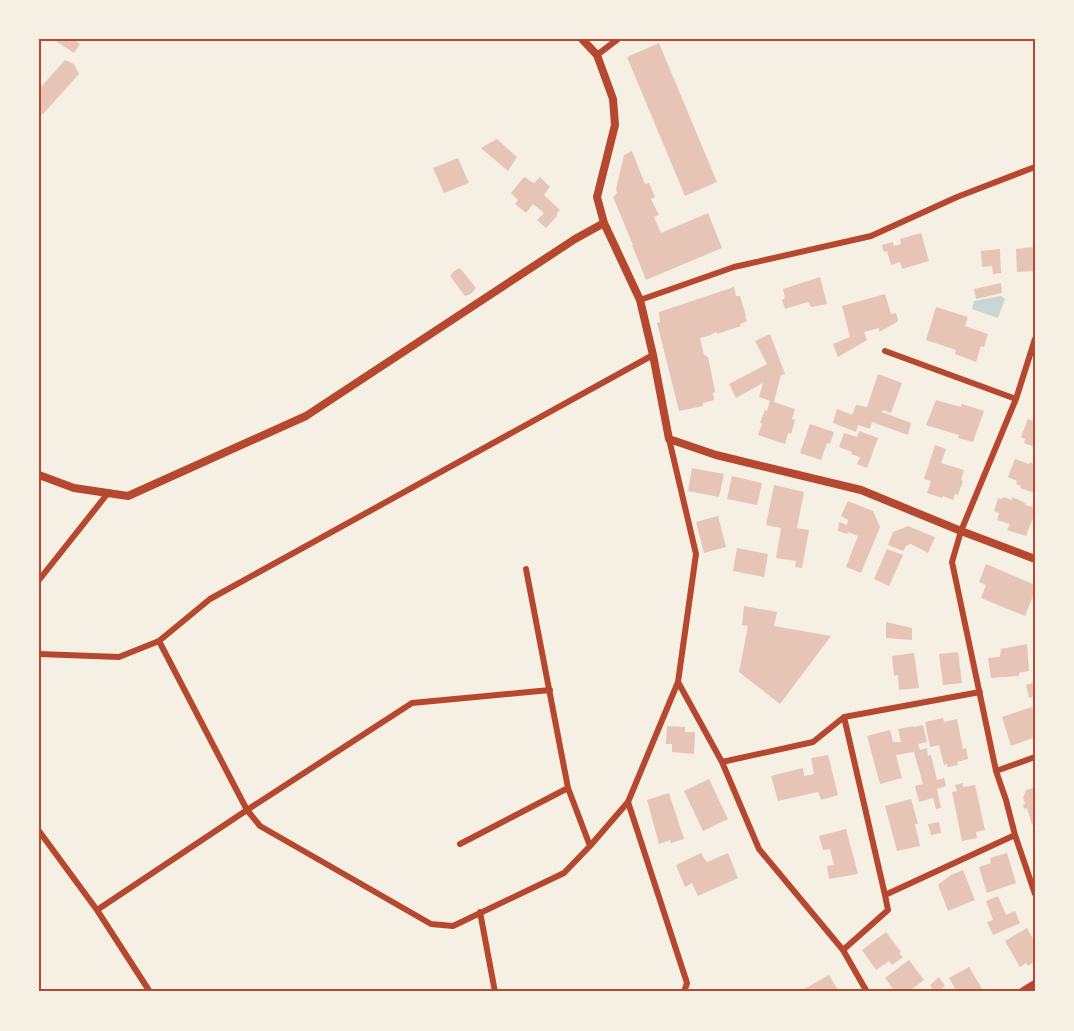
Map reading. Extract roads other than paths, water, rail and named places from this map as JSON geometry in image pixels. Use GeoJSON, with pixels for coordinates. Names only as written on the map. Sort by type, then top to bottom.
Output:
{"type":"FeatureCollection","features":[{"type":"Feature","properties":{"kind":"street"},"geometry":{"type":"LineString","coordinates":[[159,641],[247,810],[260,826],[431,924],[453,926],[564,873],[628,802],[678,682],[696,554],[640,300],[604,223],[597,197],[615,124],[613,99],[597,55],[582,39]]}},
{"type":"Feature","properties":{"kind":"street"},"geometry":{"type":"LineString","coordinates":[[597,55],[618,39]]}},
{"type":"Feature","properties":{"kind":"street"},"geometry":{"type":"LineString","coordinates":[[640,300],[734,267],[871,236],[957,197],[1035,167]]}},
{"type":"Feature","properties":{"kind":"street"},"geometry":{"type":"LineString","coordinates":[[39,475],[74,488],[128,496],[306,416],[604,223]]}},
{"type":"Feature","properties":{"kind":"street"},"geometry":{"type":"LineString","coordinates":[[1035,339],[1016,399],[961,531],[952,562],[996,771],[1035,894]]}},
{"type":"Feature","properties":{"kind":"street"},"geometry":{"type":"LineString","coordinates":[[885,351],[1016,399]]}},
{"type":"Feature","properties":{"kind":"street"},"geometry":{"type":"LineString","coordinates":[[39,654],[119,657],[159,641],[210,599],[653,355]]}},
{"type":"Feature","properties":{"kind":"street"},"geometry":{"type":"LineString","coordinates":[[669,439],[716,455],[861,489],[1035,559]]}},
{"type":"Feature","properties":{"kind":"street"},"geometry":{"type":"LineString","coordinates":[[39,580],[108,493]]}},
{"type":"Feature","properties":{"kind":"street"},"geometry":{"type":"LineString","coordinates":[[526,569],[568,788],[590,846]]}},
{"type":"Feature","properties":{"kind":"street"},"geometry":{"type":"LineString","coordinates":[[678,682],[722,762],[759,849],[843,950],[867,992]]}},
{"type":"Feature","properties":{"kind":"street"},"geometry":{"type":"LineString","coordinates":[[97,910],[412,703],[550,690]]}},
{"type":"Feature","properties":{"kind":"street"},"geometry":{"type":"LineString","coordinates":[[722,762],[813,742],[844,717],[980,692]]}},
{"type":"Feature","properties":{"kind":"street"},"geometry":{"type":"LineString","coordinates":[[843,950],[888,910],[844,717]]}},
{"type":"Feature","properties":{"kind":"street"},"geometry":{"type":"LineString","coordinates":[[996,771],[1035,757]]}},
{"type":"Feature","properties":{"kind":"street"},"geometry":{"type":"LineString","coordinates":[[460,844],[568,788]]}},
{"type":"Feature","properties":{"kind":"street"},"geometry":{"type":"LineString","coordinates":[[628,802],[687,983],[684,992]]}},
{"type":"Feature","properties":{"kind":"street"},"geometry":{"type":"LineString","coordinates":[[39,831],[97,910],[150,992]]}},
{"type":"Feature","properties":{"kind":"street"},"geometry":{"type":"LineString","coordinates":[[885,895],[1015,836]]}},
{"type":"Feature","properties":{"kind":"street"},"geometry":{"type":"LineString","coordinates":[[480,912],[495,992]]}},
{"type":"Feature","properties":{"kind":"street"},"geometry":{"type":"LineString","coordinates":[[1022,992],[1035,984]]}}]}
